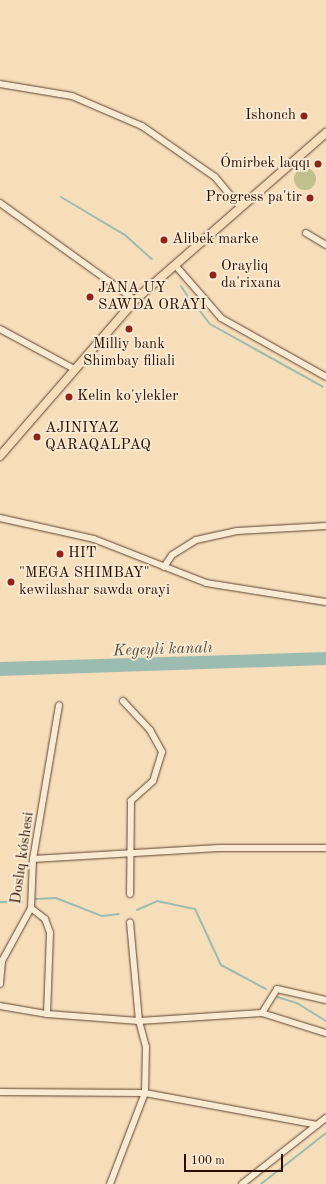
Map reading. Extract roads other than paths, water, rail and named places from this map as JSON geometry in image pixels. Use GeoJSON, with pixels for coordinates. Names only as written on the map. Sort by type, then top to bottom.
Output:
{"type":"FeatureCollection","features":[{"type":"Feature","properties":{"kind":"main road"},"geometry":{"type":"LineString","coordinates":[[0,456],[135,300],[240,207],[326,134]]}},
{"type":"Feature","properties":{"kind":"street"},"geometry":{"type":"LineString","coordinates":[[0,84],[72,96],[142,126],[215,177],[240,207]]}},
{"type":"Feature","properties":{"kind":"street"},"geometry":{"type":"LineString","coordinates":[[0,202],[135,300]]}},
{"type":"Feature","properties":{"kind":"street"},"geometry":{"type":"LineString","coordinates":[[306,234],[326,245]]}},
{"type":"Feature","properties":{"kind":"street"},"geometry":{"type":"LineString","coordinates":[[175,265],[221,318],[326,377]]}},
{"type":"Feature","properties":{"kind":"street"},"geometry":{"type":"LineString","coordinates":[[0,329],[74,369]]}},
{"type":"Feature","properties":{"kind":"street"},"geometry":{"type":"LineString","coordinates":[[0,518],[94,539],[206,583],[326,602]]}},
{"type":"Feature","properties":{"kind":"street"},"geometry":{"type":"LineString","coordinates":[[164,567],[172,555],[196,540],[237,531],[326,526]]}},
{"type":"Feature","properties":{"kind":"street"},"geometry":{"type":"LineString","coordinates":[[122,701],[150,730],[162,752],[153,781],[131,801],[129,853],[130,894]]}},
{"type":"Feature","properties":{"kind":"street","name":"Doslıq kóshesi"},"geometry":{"type":"LineString","coordinates":[[0,984],[1,961],[31,908],[33,859],[59,705]]}},
{"type":"Feature","properties":{"kind":"street"},"geometry":{"type":"LineString","coordinates":[[33,859],[129,853],[326,848]]}},
{"type":"Feature","properties":{"kind":"street"},"geometry":{"type":"LineString","coordinates":[[31,908],[45,919],[50,934],[47,1014]]}},
{"type":"Feature","properties":{"kind":"street"},"geometry":{"type":"LineString","coordinates":[[110,1184],[145,1093],[146,1047],[139,1021],[130,922]]}},
{"type":"Feature","properties":{"kind":"street"},"geometry":{"type":"LineString","coordinates":[[262,1013],[277,989],[326,1000]]}},
{"type":"Feature","properties":{"kind":"street"},"geometry":{"type":"LineString","coordinates":[[0,1006],[47,1014],[139,1021],[262,1013],[326,1033]]}},
{"type":"Feature","properties":{"kind":"street"},"geometry":{"type":"LineString","coordinates":[[0,1092],[145,1093],[317,1125]]}},
{"type":"Feature","properties":{"kind":"street"},"geometry":{"type":"LineString","coordinates":[[242,1184],[326,1118]]}},
{"type":"Feature","properties":{"kind":"water"},"geometry":{"type":"Polygon","coordinates":[[[326,652],[326,665],[0,676],[0,662],[326,652]]]}},
{"type":"Feature","properties":{"kind":"waterway"},"geometry":{"type":"LineString","coordinates":[[61,197],[125,235],[152,259]]}},
{"type":"Feature","properties":{"kind":"waterway"},"geometry":{"type":"LineString","coordinates":[[181,286],[190,300]]}},
{"type":"Feature","properties":{"kind":"waterway"},"geometry":{"type":"LineString","coordinates":[[194,303],[210,324],[323,387]]}},
{"type":"Feature","properties":{"kind":"waterway"},"geometry":{"type":"LineString","coordinates":[[36,899],[56,898],[102,916],[119,914]]}},
{"type":"Feature","properties":{"kind":"waterway"},"geometry":{"type":"LineString","coordinates":[[137,910],[157,901],[195,909],[221,965],[266,989]]}},
{"type":"Feature","properties":{"kind":"waterway"},"geometry":{"type":"LineString","coordinates":[[0,902],[22,902]]}},
{"type":"Feature","properties":{"kind":"waterway"},"geometry":{"type":"LineString","coordinates":[[277,997],[297,1003],[326,1021]]}},
{"type":"Feature","properties":{"kind":"waterway"},"geometry":{"type":"LineString","coordinates":[[261,1184],[326,1133]]}},
{"type":"Feature","properties":{"kind":"place","name":"Ishonch"},"geometry":{"type":"Point","coordinates":[304,116]}},
{"type":"Feature","properties":{"kind":"place","name":"Ómirbek laqqı"},"geometry":{"type":"Point","coordinates":[318,164]}},
{"type":"Feature","properties":{"kind":"place","name":"Progress pa'tir"},"geometry":{"type":"Point","coordinates":[310,198]}},
{"type":"Feature","properties":{"kind":"place","name":"Alibek marke"},"geometry":{"type":"Point","coordinates":[164,240]}},
{"type":"Feature","properties":{"kind":"place","name":"Orayliq da'rixana"},"geometry":{"type":"Point","coordinates":[213,275]}},
{"type":"Feature","properties":{"kind":"place","name":"JANA UY SAWDA ORAYI"},"geometry":{"type":"Point","coordinates":[90,297]}},
{"type":"Feature","properties":{"kind":"place","name":"Milliy bank Shimbay filiali"},"geometry":{"type":"Point","coordinates":[129,329]}},
{"type":"Feature","properties":{"kind":"place","name":"Kelin ko'ylekler"},"geometry":{"type":"Point","coordinates":[69,397]}},
{"type":"Feature","properties":{"kind":"place","name":"AJINIYAZ QARAQALPAQ"},"geometry":{"type":"Point","coordinates":[37,437]}},
{"type":"Feature","properties":{"kind":"place","name":"HIT"},"geometry":{"type":"Point","coordinates":[60,554]}},
{"type":"Feature","properties":{"kind":"place","name":"\"MEGA SHIMBAY\" kewilashar sawda orayi"},"geometry":{"type":"Point","coordinates":[11,582]}},
{"type":"Feature","properties":{"kind":"water label","name":"Kegeyli kanalı"},"geometry":{"type":"Point","coordinates":[163,650]}}]}
